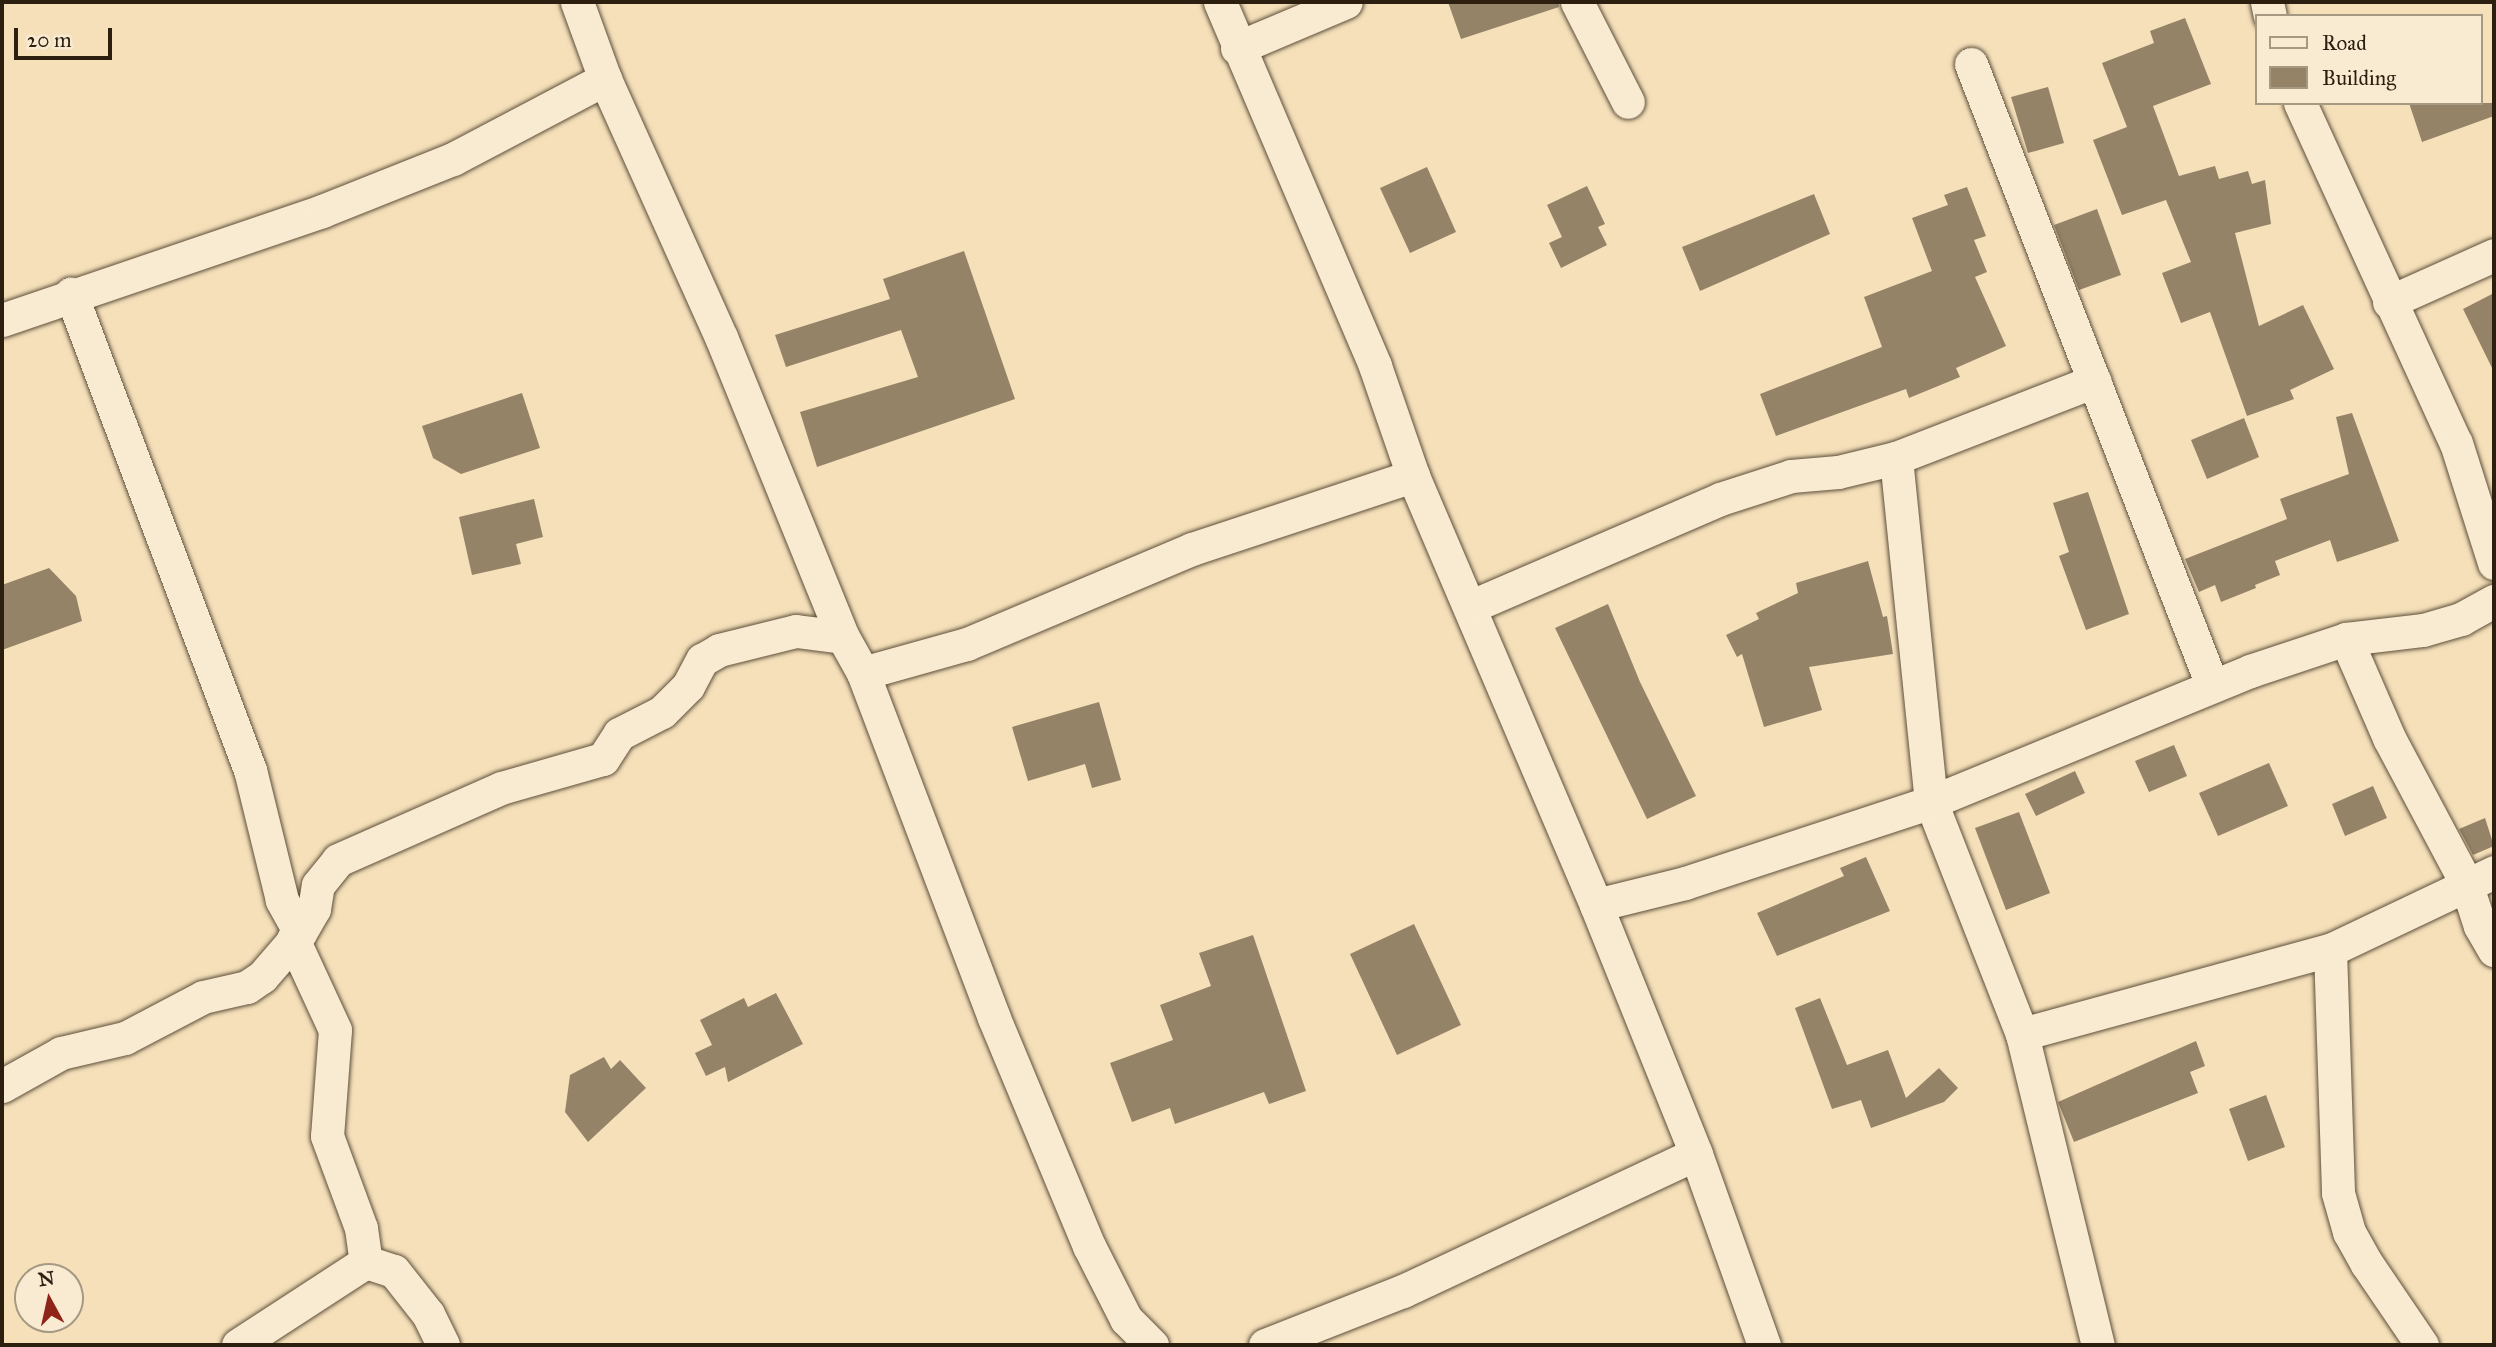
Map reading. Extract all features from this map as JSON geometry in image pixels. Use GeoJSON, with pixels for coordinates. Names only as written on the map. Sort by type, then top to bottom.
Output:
{"type":"FeatureCollection","features":[{"type":"Feature","properties":{"kind":"street"},"geometry":{"type":"LineString","coordinates":[[577,2],[604,79],[721,337],[843,637],[863,673],[994,1018],[1089,1247],[1126,1319],[1152,1345]]}},
{"type":"Feature","properties":{"kind":"street"},"geometry":{"type":"LineString","coordinates":[[1220,2],[1237,48],[1375,366],[1413,476],[1472,606],[1596,905],[1696,1154],[1764,1345]]}},
{"type":"Feature","properties":{"kind":"street"},"geometry":{"type":"LineString","coordinates":[[1237,48],[1346,2]]}},
{"type":"Feature","properties":{"kind":"street"},"geometry":{"type":"LineString","coordinates":[[1577,2],[1628,102]]}},
{"type":"Feature","properties":{"kind":"street"},"geometry":{"type":"LineString","coordinates":[[1971,64],[2212,685]]}},
{"type":"Feature","properties":{"kind":"street"},"geometry":{"type":"LineString","coordinates":[[2,320],[71,294],[322,211],[453,159],[604,79]]}},
{"type":"Feature","properties":{"kind":"street"},"geometry":{"type":"LineString","coordinates":[[2301,105],[2456,443],[2494,563]]}},
{"type":"Feature","properties":{"kind":"street"},"geometry":{"type":"LineString","coordinates":[[2389,302],[2494,255]]}},
{"type":"Feature","properties":{"kind":"street"},"geometry":{"type":"LineString","coordinates":[[71,294],[250,770],[282,900],[335,1030],[327,1136],[361,1228],[366,1262]]}},
{"type":"Feature","properties":{"kind":"street"},"geometry":{"type":"LineString","coordinates":[[1472,606],[1720,499],[1791,476],[1838,472],[1896,458],[2095,381]]}},
{"type":"Feature","properties":{"kind":"street"},"geometry":{"type":"LineString","coordinates":[[1896,458],[1931,802],[2022,1034],[2098,1345]]}},
{"type":"Feature","properties":{"kind":"street"},"geometry":{"type":"LineString","coordinates":[[863,673],[967,644],[1192,550],[1413,476]]}},
{"type":"Feature","properties":{"kind":"street"},"geometry":{"type":"LineString","coordinates":[[1596,905],[1685,883],[1931,802],[2212,685],[2346,639],[2423,630],[2461,619],[2494,601]]}},
{"type":"Feature","properties":{"kind":"street"},"geometry":{"type":"LineString","coordinates":[[2,1086],[61,1053],[125,1038],[203,997],[247,987],[269,970],[296,936],[314,909],[318,885],[338,860],[501,788],[603,759],[619,734],[662,712],[688,686],[702,660],[719,650],[796,631],[843,637]]}},
{"type":"Feature","properties":{"kind":"street"},"geometry":{"type":"LineString","coordinates":[[2346,639],[2389,738],[2480,877],[2480,926],[2494,950]]}},
{"type":"Feature","properties":{"kind":"street"},"geometry":{"type":"LineString","coordinates":[[2022,1034],[2330,950],[2480,877]]}},
{"type":"Feature","properties":{"kind":"street"},"geometry":{"type":"LineString","coordinates":[[2330,950],[2338,1193],[2349,1232],[2367,1264],[2422,1345]]}},
{"type":"Feature","properties":{"kind":"street"},"geometry":{"type":"LineString","coordinates":[[1265,1345],[1403,1291],[1696,1154]]}},
{"type":"Feature","properties":{"kind":"street"},"geometry":{"type":"LineString","coordinates":[[238,1345],[366,1262]]}},
{"type":"Feature","properties":{"kind":"street"},"geometry":{"type":"LineString","coordinates":[[366,1262],[394,1271],[428,1314],[443,1345]]}},
{"type":"Feature","properties":{"kind":"building"},"geometry":{"type":"Polygon","coordinates":[[[1448,2],[1558,2],[1559,7],[1461,39],[1448,2]]]}},
{"type":"Feature","properties":{"kind":"building"},"geometry":{"type":"Polygon","coordinates":[[[2185,18],[2211,84],[2153,106],[2179,176],[2215,166],[2219,179],[2248,171],[2252,184],[2265,180],[2271,224],[2235,233],[2259,326],[2303,305],[2334,369],[2290,390],[2294,399],[2247,416],[2210,312],[2181,323],[2162,273],[2191,262],[2166,200],[2122,215],[2093,140],[2127,127],[2102,63],[2154,43],[2150,31],[2185,18]]]}},
{"type":"Feature","properties":{"kind":"building"},"geometry":{"type":"Polygon","coordinates":[[[2048,87],[2064,143],[2028,153],[2011,97],[2048,87]]]}},
{"type":"Feature","properties":{"kind":"building"},"geometry":{"type":"Polygon","coordinates":[[[2494,103],[2494,116],[2422,142],[2410,105],[2494,103]]]}},
{"type":"Feature","properties":{"kind":"building"},"geometry":{"type":"Polygon","coordinates":[[[1427,167],[1456,232],[1410,253],[1380,188],[1427,167]]]}},
{"type":"Feature","properties":{"kind":"building"},"geometry":{"type":"Polygon","coordinates":[[[1587,186],[1605,224],[1598,227],[1607,245],[1561,268],[1549,243],[1562,237],[1547,205],[1587,186]]]}},
{"type":"Feature","properties":{"kind":"building"},"geometry":{"type":"Polygon","coordinates":[[[1967,187],[1986,236],[1974,240],[1987,272],[1975,277],[2006,346],[1956,368],[1960,377],[1909,398],[1906,389],[1776,436],[1760,394],[1882,347],[1864,297],[1932,271],[1912,218],[1948,205],[1944,195],[1967,187]]]}},
{"type":"Feature","properties":{"kind":"building"},"geometry":{"type":"Polygon","coordinates":[[[1814,194],[1830,234],[1700,291],[1682,247],[1814,194]]]}},
{"type":"Feature","properties":{"kind":"building"},"geometry":{"type":"Polygon","coordinates":[[[2097,209],[2121,275],[2079,290],[2054,225],[2097,209]]]}},
{"type":"Feature","properties":{"kind":"building"},"geometry":{"type":"Polygon","coordinates":[[[964,251],[1015,399],[817,467],[800,412],[918,377],[901,330],[786,367],[775,335],[890,299],[883,279],[964,251]]]}},
{"type":"Feature","properties":{"kind":"building"},"geometry":{"type":"Polygon","coordinates":[[[2494,293],[2494,372],[2463,309],[2494,293]]]}},
{"type":"Feature","properties":{"kind":"building"},"geometry":{"type":"Polygon","coordinates":[[[522,393],[540,448],[461,474],[433,458],[422,426],[522,393]]]}},
{"type":"Feature","properties":{"kind":"building"},"geometry":{"type":"Polygon","coordinates":[[[2352,413],[2399,541],[2337,562],[2330,540],[2275,561],[2280,575],[2221,602],[2215,585],[2199,592],[2185,559],[2287,519],[2280,499],[2349,474],[2336,417],[2352,413]]]}},
{"type":"Feature","properties":{"kind":"building"},"geometry":{"type":"Polygon","coordinates":[[[2244,418],[2259,457],[2207,479],[2191,440],[2244,418]]]}},
{"type":"Feature","properties":{"kind":"building"},"geometry":{"type":"Polygon","coordinates":[[[2088,492],[2129,614],[2086,630],[2059,556],[2069,552],[2053,503],[2088,492]]]}},
{"type":"Feature","properties":{"kind":"building"},"geometry":{"type":"Polygon","coordinates":[[[534,499],[543,537],[516,544],[521,564],[472,575],[459,517],[534,499]]]}},
{"type":"Feature","properties":{"kind":"building"},"geometry":{"type":"Polygon","coordinates":[[[1868,561],[1883,617],[1887,616],[1893,654],[1809,667],[1822,710],[1764,727],[1742,654],[1737,657],[1726,635],[1759,619],[1756,613],[1798,593],[1796,583],[1868,561]]]}},
{"type":"Feature","properties":{"kind":"building"},"geometry":{"type":"Polygon","coordinates":[[[49,568],[76,596],[82,621],[2,650],[2,585],[49,568]]]}},
{"type":"Feature","properties":{"kind":"building"},"geometry":{"type":"Polygon","coordinates":[[[1608,604],[1640,682],[1696,796],[1647,819],[1555,628],[1608,604]]]}},
{"type":"Feature","properties":{"kind":"building"},"geometry":{"type":"Polygon","coordinates":[[[1099,702],[1121,780],[1092,788],[1085,764],[1028,781],[1012,727],[1099,702]]]}},
{"type":"Feature","properties":{"kind":"building"},"geometry":{"type":"Polygon","coordinates":[[[2174,745],[2187,776],[2149,792],[2135,761],[2174,745]]]}},
{"type":"Feature","properties":{"kind":"building"},"geometry":{"type":"Polygon","coordinates":[[[2269,763],[2288,806],[2218,836],[2199,793],[2269,763]]]}},
{"type":"Feature","properties":{"kind":"building"},"geometry":{"type":"Polygon","coordinates":[[[2075,771],[2085,793],[2036,816],[2025,794],[2075,771]]]}},
{"type":"Feature","properties":{"kind":"building"},"geometry":{"type":"Polygon","coordinates":[[[2373,786],[2387,818],[2345,836],[2332,804],[2373,786]]]}},
{"type":"Feature","properties":{"kind":"building"},"geometry":{"type":"Polygon","coordinates":[[[2019,812],[2050,893],[2006,910],[1975,828],[2019,812]]]}},
{"type":"Feature","properties":{"kind":"building"},"geometry":{"type":"Polygon","coordinates":[[[2485,818],[2494,846],[2473,855],[2459,829],[2485,818]]]}},
{"type":"Feature","properties":{"kind":"building"},"geometry":{"type":"Polygon","coordinates":[[[1866,857],[1890,911],[1777,956],[1757,913],[1844,876],[1840,868],[1866,857]]]}},
{"type":"Feature","properties":{"kind":"building"},"geometry":{"type":"Polygon","coordinates":[[[1414,924],[1461,1025],[1397,1055],[1350,954],[1414,924]]]}},
{"type":"Feature","properties":{"kind":"building"},"geometry":{"type":"Polygon","coordinates":[[[1253,935],[1306,1091],[1269,1104],[1264,1092],[1175,1124],[1170,1108],[1132,1122],[1110,1063],[1173,1040],[1160,1005],[1211,986],[1199,953],[1253,935]]]}},
{"type":"Feature","properties":{"kind":"building"},"geometry":{"type":"Polygon","coordinates":[[[776,993],[803,1044],[728,1082],[725,1067],[706,1076],[695,1053],[712,1045],[700,1020],[744,998],[748,1007],[776,993]]]}},
{"type":"Feature","properties":{"kind":"building"},"geometry":{"type":"Polygon","coordinates":[[[1820,998],[1847,1065],[1888,1050],[1906,1098],[1939,1068],[1958,1088],[1944,1102],[1871,1128],[1861,1100],[1832,1109],[1795,1008],[1820,998]]]}},
{"type":"Feature","properties":{"kind":"building"},"geometry":{"type":"Polygon","coordinates":[[[2196,1041],[2205,1066],[2190,1072],[2198,1093],[2074,1142],[2058,1102],[2196,1041]]]}},
{"type":"Feature","properties":{"kind":"building"},"geometry":{"type":"Polygon","coordinates":[[[604,1057],[611,1069],[620,1060],[646,1088],[588,1142],[565,1112],[570,1075],[604,1057]]]}},
{"type":"Feature","properties":{"kind":"building"},"geometry":{"type":"Polygon","coordinates":[[[2266,1095],[2285,1147],[2248,1161],[2229,1109],[2266,1095]]]}}]}
